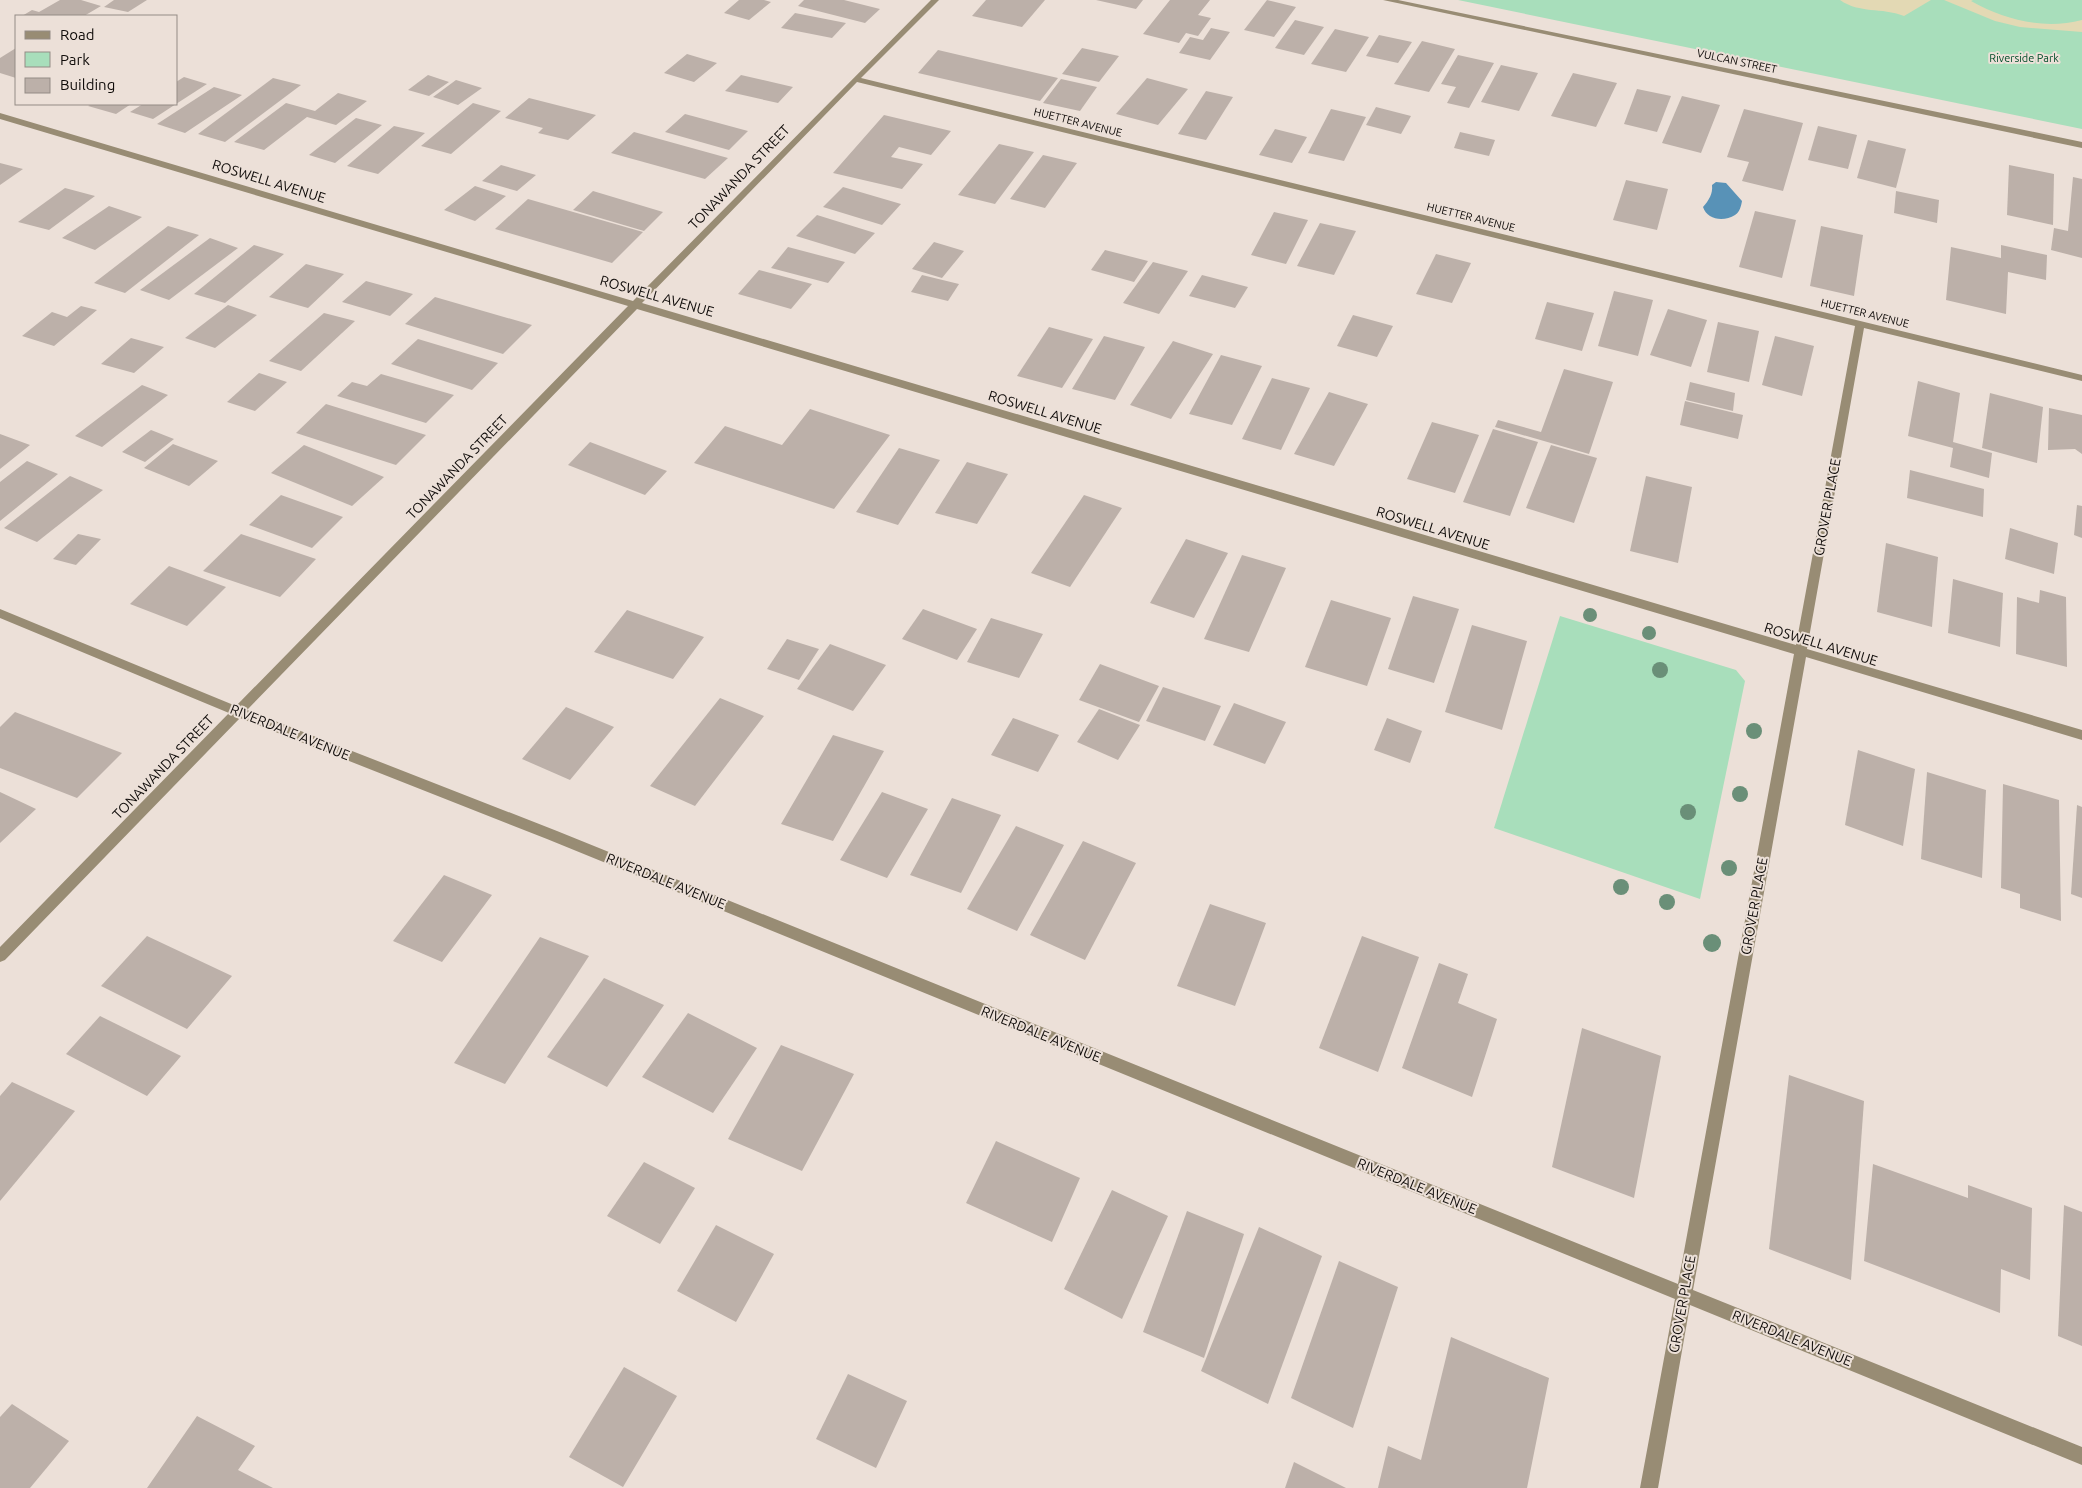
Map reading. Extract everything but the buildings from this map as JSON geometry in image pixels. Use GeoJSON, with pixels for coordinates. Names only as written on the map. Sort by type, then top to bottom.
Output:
{"type":"FeatureCollection","features":[{"type":"Feature","properties":{"kind":"street","name":"TONAWANDA STREET"},"geometry":{"type":"LineString","coordinates":[[0,956],[935,0]]}},
{"type":"Feature","properties":{"kind":"street","name":"VULCAN STREET"},"geometry":{"type":"LineString","coordinates":[[1387,0],[2082,145]]}},
{"type":"Feature","properties":{"kind":"street","name":"HUETTER AVENUE"},"geometry":{"type":"LineString","coordinates":[[855,80],[2082,378]]}},
{"type":"Feature","properties":{"kind":"street","name":"ROSWELL AVENUE"},"geometry":{"type":"LineString","coordinates":[[0,116],[2082,735]]}},
{"type":"Feature","properties":{"kind":"street","name":"GROVER PLACE"},"geometry":{"type":"LineString","coordinates":[[1649,1488],[1860,324]]}},
{"type":"Feature","properties":{"kind":"street","name":"RIVERDALE AVENUE"},"geometry":{"type":"LineString","coordinates":[[0,613],[238,712],[552,835],[2082,1456]]}},
{"type":"Feature","properties":{"kind":"green space","name":"Riverside Park"},"geometry":{"type":"Polygon","coordinates":[[[1458,0],[2082,0],[2082,129],[1458,0]]]}},
{"type":"Feature","properties":{"kind":"green space"},"geometry":{"type":"Polygon","coordinates":[[[1560,616],[1736,670],[1745,681],[1700,899],[1494,828],[1560,616]]]}},
{"type":"Feature","properties":{"kind":"sand"},"geometry":{"type":"Polygon","coordinates":[[[1840,0],[1931,0],[1904,16],[1855,7],[1840,0]]]}},
{"type":"Feature","properties":{"kind":"sand"},"geometry":{"type":"Polygon","coordinates":[[[1944,0],[1973,0],[1971,1],[1984,8],[2025,21],[2053,24],[2082,20],[2082,32],[2020,27],[1995,21],[1944,0]]]}},
{"type":"Feature","properties":{"kind":"water"},"geometry":{"type":"Polygon","coordinates":[[[1716,182],[1726,183],[1742,201],[1738,212],[1726,219],[1708,215],[1703,207],[1710,197],[1712,185],[1716,182]]]}}]}
